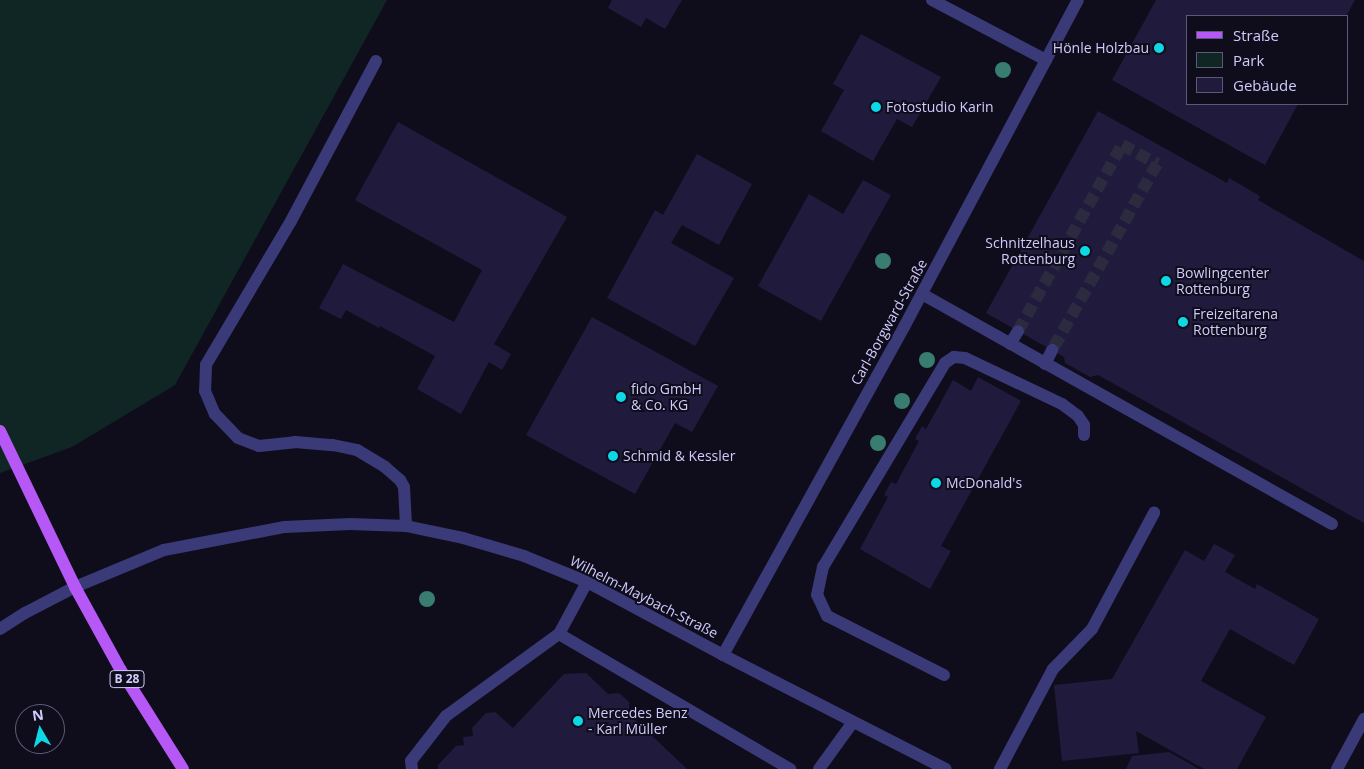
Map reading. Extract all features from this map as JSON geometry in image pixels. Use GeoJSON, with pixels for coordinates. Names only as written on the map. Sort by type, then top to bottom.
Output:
{"type":"FeatureCollection","features":[{"type":"Feature","properties":{"kind":"main road","name":"B 28"},"geometry":{"type":"LineString","coordinates":[[0,431],[75,587],[120,669],[183,769]]}},
{"type":"Feature","properties":{"kind":"street"},"geometry":{"type":"LineString","coordinates":[[932,0],[1046,60]]}},
{"type":"Feature","properties":{"kind":"street","name":"Carl-Borgward-Straße"},"geometry":{"type":"LineString","coordinates":[[723,655],[922,294],[1078,0]]}},
{"type":"Feature","properties":{"kind":"street"},"geometry":{"type":"LineString","coordinates":[[376,61],[291,222],[206,365],[205,391],[215,414],[238,438],[259,446],[295,442],[333,444],[357,450],[385,467],[400,480],[404,487],[406,526]]}},
{"type":"Feature","properties":{"kind":"street"},"geometry":{"type":"LineString","coordinates":[[922,294],[1332,524]]}},
{"type":"Feature","properties":{"kind":"street"},"geometry":{"type":"LineString","coordinates":[[1010,344],[1018,331]]}},
{"type":"Feature","properties":{"kind":"street"},"geometry":{"type":"LineString","coordinates":[[1045,364],[1052,350]]}},
{"type":"Feature","properties":{"kind":"street"},"geometry":{"type":"LineString","coordinates":[[944,675],[827,616],[817,595],[823,567],[944,363],[954,357],[965,358],[1062,404],[1078,416],[1084,425],[1084,435]]}},
{"type":"Feature","properties":{"kind":"street"},"geometry":{"type":"LineString","coordinates":[[1000,769],[1053,669],[1092,628],[1154,513]]}},
{"type":"Feature","properties":{"kind":"street","name":"Wilhelm-Maybach-Straße"},"geometry":{"type":"LineString","coordinates":[[0,630],[25,613],[75,587],[164,550],[285,527],[350,524],[406,526],[463,538],[515,553],[587,582],[723,655],[946,769]]}},
{"type":"Feature","properties":{"kind":"street"},"geometry":{"type":"LineString","coordinates":[[412,769],[411,762],[446,716],[559,634],[587,582]]}},
{"type":"Feature","properties":{"kind":"street"},"geometry":{"type":"LineString","coordinates":[[559,634],[790,769]]}},
{"type":"Feature","properties":{"kind":"street"},"geometry":{"type":"LineString","coordinates":[[1337,769],[1364,719]]}},
{"type":"Feature","properties":{"kind":"street"},"geometry":{"type":"LineString","coordinates":[[819,769],[853,722]]}},
{"type":"Feature","properties":{"kind":"green space"},"geometry":{"type":"Polygon","coordinates":[[[0,0],[387,0],[175,385],[72,447],[0,473],[0,0]]]}},
{"type":"Feature","properties":{"kind":"building"},"geometry":{"type":"Polygon","coordinates":[[[612,0],[682,0],[665,29],[646,18],[641,27],[608,8],[612,0]]]}},
{"type":"Feature","properties":{"kind":"building"},"geometry":{"type":"Polygon","coordinates":[[[1156,0],[1355,0],[1347,15],[1186,15],[1186,105],[1297,105],[1265,165],[1112,80],[1156,0]]]}},
{"type":"Feature","properties":{"kind":"building"},"geometry":{"type":"Polygon","coordinates":[[[861,34],[941,77],[912,127],[897,119],[873,161],[821,131],[844,90],[833,84],[861,34]]]}},
{"type":"Feature","properties":{"kind":"building","name":"Freizeitarena Rottenburg"},"geometry":{"type":"Polygon","coordinates":[[[1098,111],[1227,183],[1229,178],[1260,196],[1258,200],[1364,261],[1364,523],[1098,375],[1090,377],[1065,363],[1064,357],[986,313],[1098,111]]]}},
{"type":"Feature","properties":{"kind":"building"},"geometry":{"type":"Polygon","coordinates":[[[398,122],[567,217],[494,344],[511,354],[502,370],[489,362],[461,414],[417,389],[435,356],[346,310],[341,319],[319,308],[343,264],[454,322],[482,270],[355,200],[398,122]]]}},
{"type":"Feature","properties":{"kind":"building"},"geometry":{"type":"Polygon","coordinates":[[[697,154],[752,184],[719,245],[682,225],[671,243],[734,278],[695,346],[607,298],[655,210],[663,215],[697,154]]]}},
{"type":"Feature","properties":{"kind":"building"},"geometry":{"type":"Polygon","coordinates":[[[863,180],[891,195],[821,321],[758,286],[809,194],[843,214],[863,180]]]}},
{"type":"Feature","properties":{"kind":"building"},"geometry":{"type":"Polygon","coordinates":[[[592,317],[718,386],[692,432],[675,423],[635,494],[526,435],[592,317]]]}},
{"type":"Feature","properties":{"kind":"building","name":"McDonald's"},"geometry":{"type":"Polygon","coordinates":[[[978,377],[1021,401],[941,546],[951,551],[930,589],[860,549],[888,497],[884,495],[891,482],[896,484],[919,441],[915,439],[922,426],[926,429],[953,380],[971,391],[978,377]]]}},
{"type":"Feature","properties":{"kind":"building"},"geometry":{"type":"Polygon","coordinates":[[[1214,544],[1235,555],[1225,572],[1255,589],[1257,584],[1319,619],[1294,665],[1230,629],[1201,681],[1266,717],[1237,769],[1204,769],[1136,731],[1139,753],[1062,761],[1054,685],[1112,679],[1185,550],[1204,561],[1214,544]]]}},
{"type":"Feature","properties":{"kind":"building","name":"Mercedes Benz - Karl Müller"},"geometry":{"type":"Polygon","coordinates":[[[586,673],[608,694],[619,693],[629,702],[629,714],[687,769],[438,769],[438,765],[456,746],[464,745],[463,737],[473,736],[472,728],[486,713],[495,712],[513,728],[564,674],[586,673]]]}},
{"type":"Feature","properties":{"kind":"building"},"geometry":{"type":"Polygon","coordinates":[[[1169,752],[1199,769],[1126,769],[1132,756],[1169,752]]]}},
{"type":"Feature","properties":{"kind":"tunnel"},"geometry":{"type":"LineString","coordinates":[[1018,331],[1122,145],[1157,164],[1052,350]]}},
{"type":"Feature","properties":{"kind":"place","name":"Hönle Holzbau"},"geometry":{"type":"Point","coordinates":[1159,48]}},
{"type":"Feature","properties":{"kind":"place","name":"Fotostudio Karin"},"geometry":{"type":"Point","coordinates":[876,107]}},
{"type":"Feature","properties":{"kind":"place","name":"Schnitzelhaus Rottenburg"},"geometry":{"type":"Point","coordinates":[1085,251]}},
{"type":"Feature","properties":{"kind":"place","name":"Bowlingcenter Rottenburg"},"geometry":{"type":"Point","coordinates":[1166,281]}},
{"type":"Feature","properties":{"kind":"place","name":"Freizeitarena Rottenburg"},"geometry":{"type":"Point","coordinates":[1183,322]}},
{"type":"Feature","properties":{"kind":"place","name":"fido GmbH & Co. KG"},"geometry":{"type":"Point","coordinates":[621,397]}},
{"type":"Feature","properties":{"kind":"place","name":"Schmid & Kessler"},"geometry":{"type":"Point","coordinates":[613,456]}},
{"type":"Feature","properties":{"kind":"place","name":"McDonald's"},"geometry":{"type":"Point","coordinates":[936,483]}},
{"type":"Feature","properties":{"kind":"place","name":"Mercedes Benz - Karl Müller"},"geometry":{"type":"Point","coordinates":[578,721]}}]}
